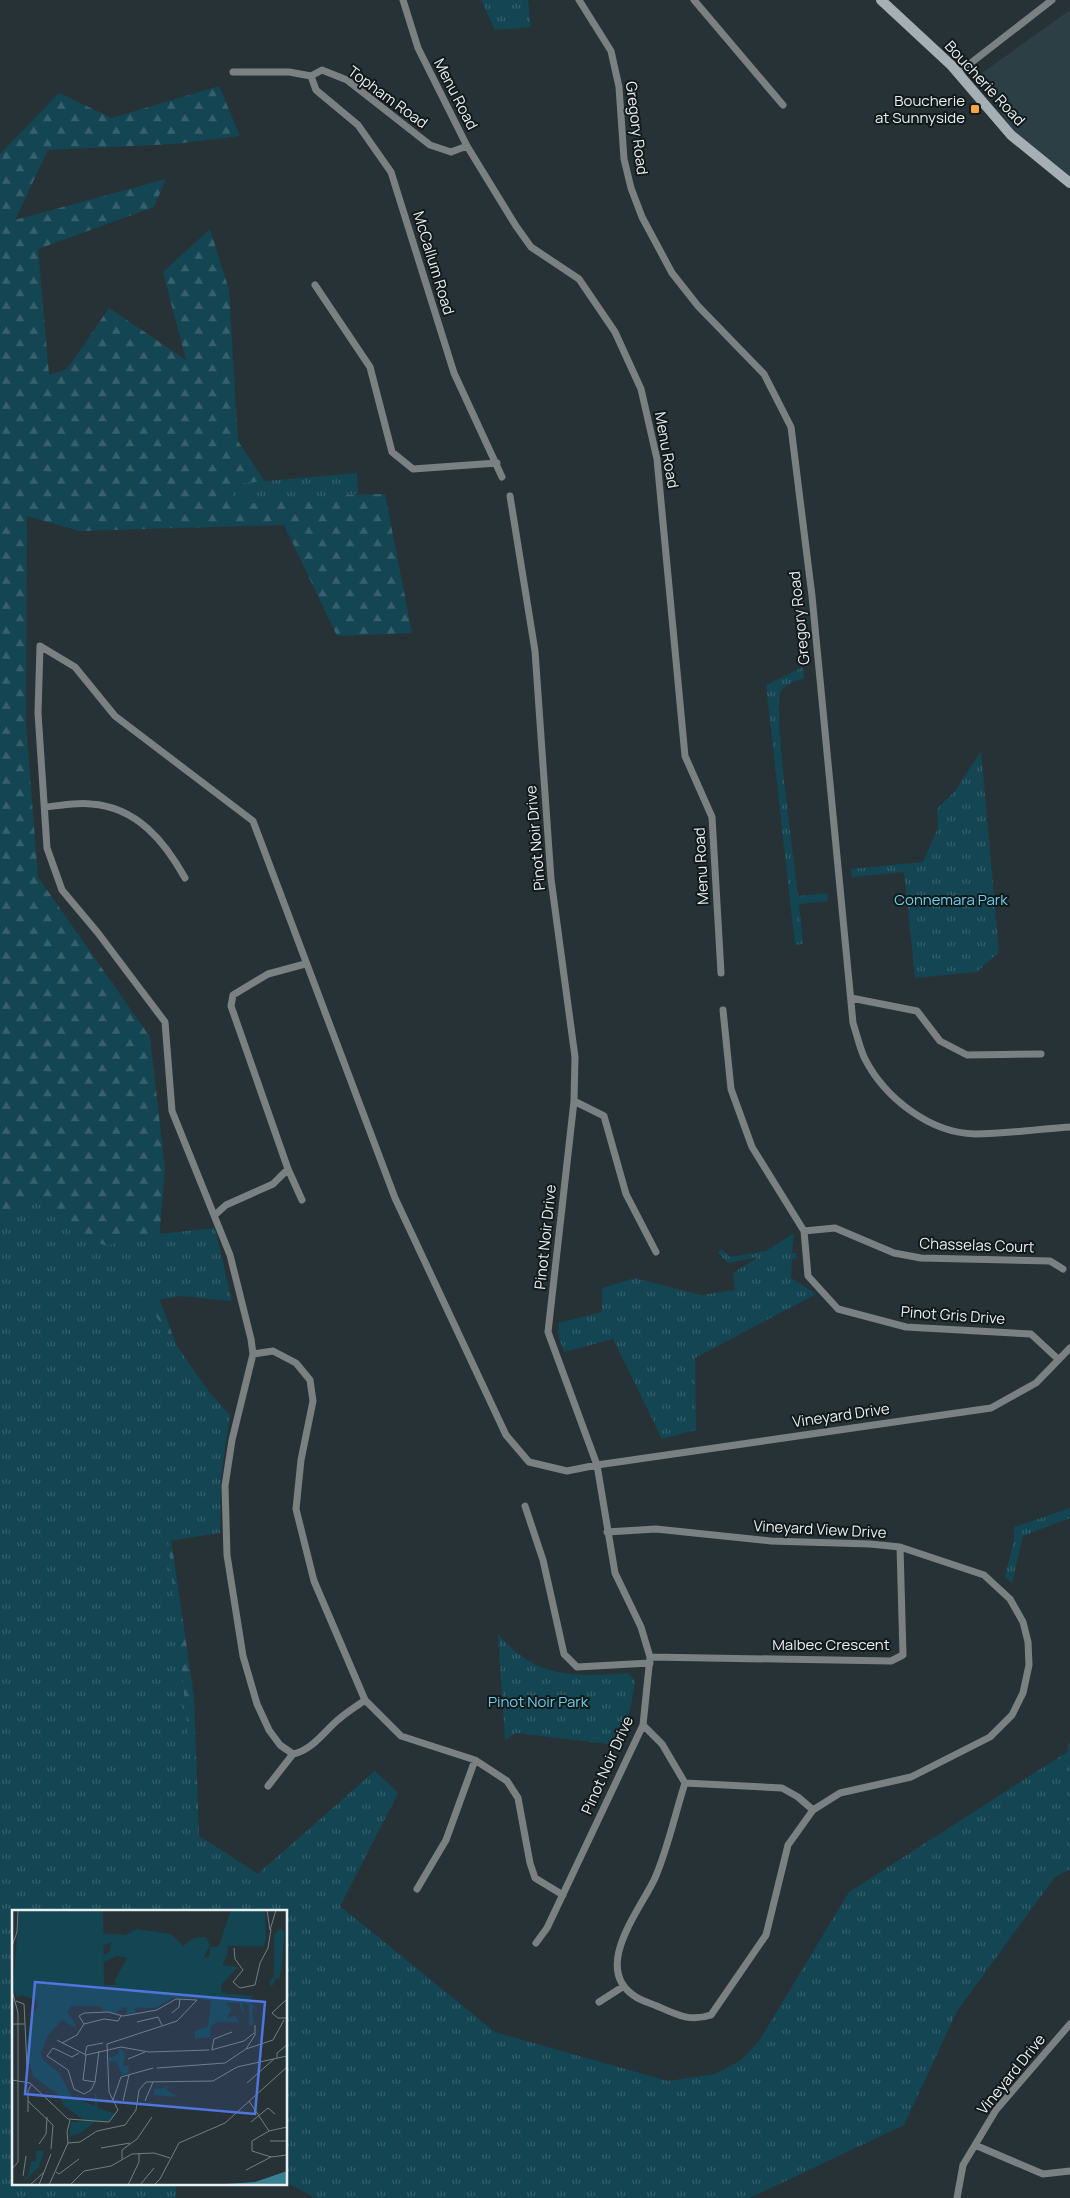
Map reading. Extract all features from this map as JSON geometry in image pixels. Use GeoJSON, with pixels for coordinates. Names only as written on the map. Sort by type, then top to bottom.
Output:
{"type":"FeatureCollection","features":[{"type":"Feature","properties":{"kind":"main road","name":"Boucherie Road"},"geometry":{"type":"LineString","coordinates":[[881,0],[958,73],[1012,135],[1070,183]]}},
{"type":"Feature","properties":{"kind":"street","name":"Menu Road"},"geometry":{"type":"LineString","coordinates":[[404,0],[418,48],[467,146],[516,226],[531,247],[580,279],[615,332],[642,388],[657,459],[685,756],[712,817],[720,973]]}},
{"type":"Feature","properties":{"kind":"street","name":"Gregory Road"},"geometry":{"type":"LineString","coordinates":[[579,0],[611,51],[619,87],[624,159],[631,188],[642,217],[672,273],[698,306],[764,374],[791,427],[812,596],[853,1023],[865,1059],[881,1084],[905,1108],[942,1128],[973,1134],[1070,1127]]}},
{"type":"Feature","properties":{"kind":"street"},"geometry":{"type":"LineString","coordinates":[[694,0],[783,105]]}},
{"type":"Feature","properties":{"kind":"street"},"geometry":{"type":"LineString","coordinates":[[958,73],[1052,0]]}},
{"type":"Feature","properties":{"kind":"street","name":"Topham Road"},"geometry":{"type":"LineString","coordinates":[[233,72],[289,72],[311,76],[322,70],[346,80],[430,145],[451,152],[467,146]]}},
{"type":"Feature","properties":{"kind":"street","name":"McCallum Road"},"geometry":{"type":"LineString","coordinates":[[311,76],[316,90],[358,125],[391,172],[454,373],[502,477]]}},
{"type":"Feature","properties":{"kind":"street"},"geometry":{"type":"LineString","coordinates":[[315,285],[370,367],[392,452],[413,469],[497,463]]}},
{"type":"Feature","properties":{"kind":"street","name":"Pinot Noir Drive"},"geometry":{"type":"LineString","coordinates":[[510,496],[534,651],[551,879],[576,1057],[574,1101],[548,1332],[597,1465],[615,1573],[641,1626],[650,1660],[643,1725],[547,1928],[536,1943]]}},
{"type":"Feature","properties":{"kind":"street","name":"Vineyard Drive"},"geometry":{"type":"LineString","coordinates":[[44,807],[38,713],[40,646],[75,667],[115,716],[253,821],[395,1198],[506,1435],[529,1462],[567,1472],[597,1465],[991,1408],[1036,1383],[1070,1348]]}},
{"type":"Feature","properties":{"kind":"street"},"geometry":{"type":"LineString","coordinates":[[185,878],[169,850],[148,827],[118,810],[92,804],[44,807],[47,848],[62,890],[98,933],[165,1022],[172,1111],[230,1255],[254,1354],[232,1440],[225,1486],[227,1555],[244,1656],[257,1704],[269,1730],[280,1745],[294,1754]]}},
{"type":"Feature","properties":{"kind":"street"},"geometry":{"type":"LineString","coordinates":[[302,1200],[288,1170],[231,1006],[233,995],[268,974],[306,964]]}},
{"type":"Feature","properties":{"kind":"street"},"geometry":{"type":"LineString","coordinates":[[851,998],[917,1011],[940,1041],[967,1055],[1041,1054]]}},
{"type":"Feature","properties":{"kind":"street","name":"Pinot Gris Drive"},"geometry":{"type":"LineString","coordinates":[[723,1010],[731,1089],[752,1147],[804,1231],[808,1276],[838,1308],[906,1328],[1031,1334],[1058,1359]]}},
{"type":"Feature","properties":{"kind":"street"},"geometry":{"type":"LineString","coordinates":[[574,1101],[604,1116],[626,1194],[656,1252]]}},
{"type":"Feature","properties":{"kind":"street"},"geometry":{"type":"LineString","coordinates":[[215,1215],[226,1205],[273,1184],[288,1170]]}},
{"type":"Feature","properties":{"kind":"street","name":"Chasselas Court"},"geometry":{"type":"LineString","coordinates":[[804,1231],[835,1228],[894,1253],[921,1258],[1050,1261],[1063,1269]]}},
{"type":"Feature","properties":{"kind":"street"},"geometry":{"type":"LineString","coordinates":[[254,1354],[273,1351],[296,1363],[310,1380],[313,1400],[300,1460],[296,1509],[314,1581],[365,1700],[401,1736],[475,1760],[507,1781],[518,1798],[530,1863],[535,1878],[563,1895]]}},
{"type":"Feature","properties":{"kind":"street"},"geometry":{"type":"LineString","coordinates":[[525,1506],[543,1560],[564,1654],[576,1667],[650,1660]]}},
{"type":"Feature","properties":{"kind":"street","name":"Vineyard View Drive"},"geometry":{"type":"LineString","coordinates":[[607,1532],[656,1529],[771,1541],[870,1544],[900,1547],[984,1575],[1010,1599],[1024,1622],[1028,1642],[1029,1665],[1023,1693],[1012,1715],[990,1737],[911,1776],[840,1793],[813,1810],[788,1845],[766,1935],[712,2015],[699,2019],[686,2019],[635,1997],[624,1986]]}},
{"type":"Feature","properties":{"kind":"street","name":"Malbec Crescent"},"geometry":{"type":"LineString","coordinates":[[650,1660],[891,1661],[903,1655],[900,1547]]}},
{"type":"Feature","properties":{"kind":"street"},"geometry":{"type":"LineString","coordinates":[[268,1786],[294,1754],[319,1739],[339,1719],[365,1700]]}},
{"type":"Feature","properties":{"kind":"street"},"geometry":{"type":"LineString","coordinates":[[599,2002],[624,1986],[617,1958],[622,1939],[655,1878],[685,1783],[662,1744],[643,1725]]}},
{"type":"Feature","properties":{"kind":"street"},"geometry":{"type":"LineString","coordinates":[[417,1889],[446,1840],[475,1760]]}},
{"type":"Feature","properties":{"kind":"street"},"geometry":{"type":"LineString","coordinates":[[685,1783],[782,1788],[798,1796],[813,1810]]}},
{"type":"Feature","properties":{"kind":"street","name":"Vineyard Drive"},"geometry":{"type":"LineString","coordinates":[[957,2198],[963,2165],[996,2110],[1070,2024]]}},
{"type":"Feature","properties":{"kind":"street"},"geometry":{"type":"LineString","coordinates":[[975,2145],[1043,2174],[1070,2171]]}},
{"type":"Feature","properties":{"kind":"shaded area"},"geometry":{"type":"Polygon","coordinates":[[[1070,10],[1070,178],[1011,128],[979,75],[1070,10]]]}},
{"type":"Feature","properties":{"kind":"green space"},"geometry":{"type":"Polygon","coordinates":[[[481,0],[528,0],[531,27],[495,30],[481,0]]]}},
{"type":"Feature","properties":{"kind":"green space"},"geometry":{"type":"Polygon","coordinates":[[[219,86],[240,136],[175,144],[48,150],[15,220],[166,179],[154,207],[38,249],[49,375],[67,369],[109,308],[186,360],[163,272],[210,229],[229,290],[238,441],[274,496],[385,494],[412,633],[337,636],[284,525],[79,531],[27,516],[26,725],[38,877],[150,1037],[165,1169],[155,1287],[180,1355],[158,1449],[194,1697],[199,1836],[258,1874],[375,1771],[398,1793],[340,1906],[288,1912],[288,1910],[69,1910],[0,1390],[0,154],[59,93],[112,118],[219,86]]]}},
{"type":"Feature","properties":{"kind":"green space"},"geometry":{"type":"Polygon","coordinates":[[[357,473],[358,494],[232,505],[232,484],[357,473]]]}},
{"type":"Feature","properties":{"kind":"green space"},"geometry":{"type":"Polygon","coordinates":[[[803,667],[804,678],[785,686],[781,691],[779,703],[779,725],[785,788],[798,896],[827,893],[828,901],[799,904],[803,944],[795,945],[766,685],[803,667]]]}},
{"type":"Feature","properties":{"kind":"green space","name":"Connemara Park"},"geometry":{"type":"Polygon","coordinates":[[[981,751],[999,952],[977,972],[915,978],[904,872],[852,877],[851,869],[923,862],[938,828],[937,809],[955,791],[981,751]]]}},
{"type":"Feature","properties":{"kind":"green space"},"geometry":{"type":"Polygon","coordinates":[[[37,1198],[74,1234],[107,1246],[139,1236],[215,1228],[232,1301],[180,1296],[146,1302],[210,1393],[230,1415],[221,1477],[220,1533],[168,1541],[199,1836],[258,1874],[375,1771],[398,1793],[340,1906],[495,2032],[668,2081],[715,2074],[740,2061],[759,2041],[849,1892],[1067,1752],[1070,1739],[1070,1869],[1055,1877],[957,2011],[904,2125],[750,2198],[315,2198],[288,2183],[288,1910],[12,1910],[12,2186],[176,2186],[176,2198],[0,2198],[0,1229],[37,1198]]]}},
{"type":"Feature","properties":{"kind":"green space"},"geometry":{"type":"Polygon","coordinates":[[[794,1233],[792,1253],[796,1253],[797,1258],[792,1259],[791,1278],[816,1294],[695,1358],[696,1430],[662,1439],[613,1339],[564,1352],[559,1338],[558,1323],[602,1312],[602,1288],[635,1278],[701,1295],[735,1290],[733,1273],[758,1257],[728,1263],[718,1253],[721,1249],[730,1257],[766,1251],[794,1233]]]}},
{"type":"Feature","properties":{"kind":"green space"},"geometry":{"type":"Polygon","coordinates":[[[1070,1508],[1070,1518],[1023,1536],[1012,1583],[1005,1577],[1014,1540],[1014,1527],[1070,1508]]]}},
{"type":"Feature","properties":{"kind":"green space","name":"Pinot Noir Park"},"geometry":{"type":"Polygon","coordinates":[[[498,1634],[512,1649],[527,1660],[557,1672],[590,1675],[628,1673],[635,1680],[629,1713],[616,1745],[516,1733],[505,1740],[498,1634]]]}},
{"type":"Feature","properties":{"kind":"place","name":"Boucherie at Sunnyside"},"geometry":{"type":"Point","coordinates":[975,109]}}]}
